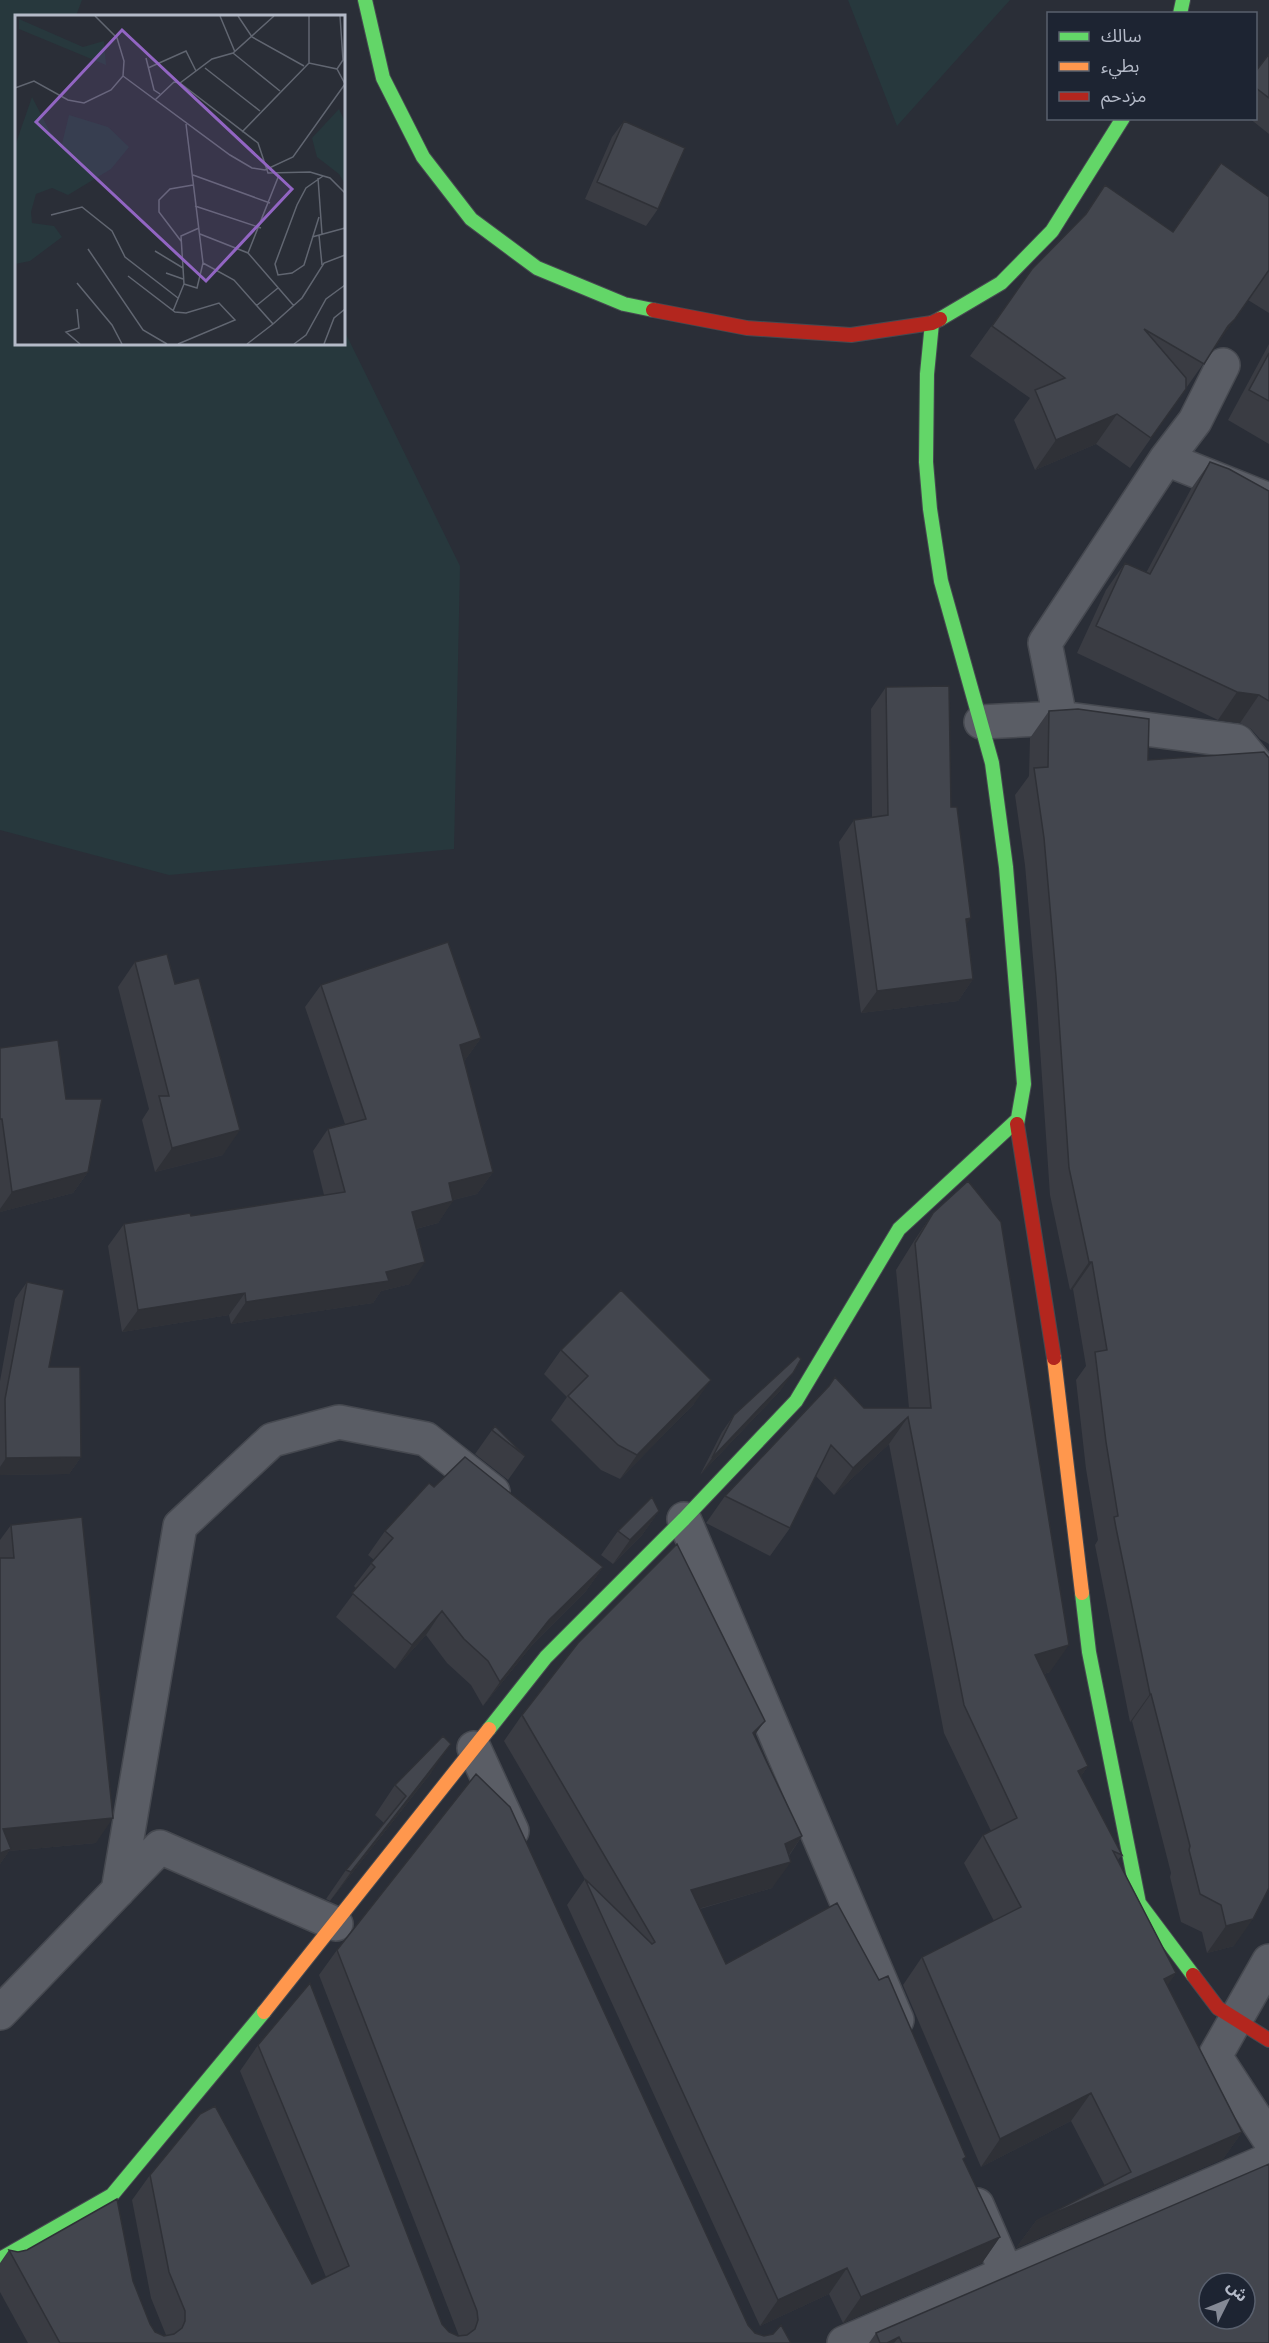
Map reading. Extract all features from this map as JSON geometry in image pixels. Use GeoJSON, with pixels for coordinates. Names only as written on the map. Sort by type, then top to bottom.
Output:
{"type":"FeatureCollection","features":[{"type":"Feature","properties":{"kind":"street"},"geometry":{"type":"LineString","coordinates":[[365,0],[383,78],[423,157],[471,219],[537,268],[624,304],[747,328],[851,335],[932,323],[1002,283],[1052,231],[1122,120]]}},
{"type":"Feature","properties":{"kind":"street"},"geometry":{"type":"LineString","coordinates":[[932,323],[927,374],[926,440],[930,509],[941,581],[992,763],[1006,867],[1024,1084],[1016,1121],[1054,1353],[1089,1653],[1116,1794],[1139,1903],[1218,2008],[1269,2040]]}},
{"type":"Feature","properties":{"kind":"street"},"geometry":{"type":"LineString","coordinates":[[1060,718],[1045,644],[1166,459],[1195,421],[1223,365]]}},
{"type":"Feature","properties":{"kind":"street"},"geometry":{"type":"LineString","coordinates":[[1166,459],[1269,500]]}},
{"type":"Feature","properties":{"kind":"street"},"geometry":{"type":"LineString","coordinates":[[981,722],[1060,718],[1237,741],[1269,780]]}},
{"type":"Feature","properties":{"kind":"street"},"geometry":{"type":"LineString","coordinates":[[0,2259],[112,2195],[298,1972],[546,1657],[684,1519],[796,1401],[899,1229],[1016,1121]]}},
{"type":"Feature","properties":{"kind":"street"},"geometry":{"type":"LineString","coordinates":[[118,1891],[180,1526],[272,1440],[339,1422],[426,1439],[516,1510]]}},
{"type":"Feature","properties":{"kind":"street"},"geometry":{"type":"LineString","coordinates":[[684,1519],[907,2043]]}},
{"type":"Feature","properties":{"kind":"street"},"geometry":{"type":"LineString","coordinates":[[588,1567],[614,1589]]}},
{"type":"Feature","properties":{"kind":"street"},"geometry":{"type":"LineString","coordinates":[[474,1748],[524,1856]]}},
{"type":"Feature","properties":{"kind":"street"},"geometry":{"type":"LineString","coordinates":[[0,2013],[160,1847],[336,1924]]}},
{"type":"Feature","properties":{"kind":"street"},"geometry":{"type":"LineString","coordinates":[[1269,1961],[1215,2056],[1269,2139]]}},
{"type":"Feature","properties":{"kind":"street"},"geometry":{"type":"LineString","coordinates":[[298,1972],[311,2005]]}},
{"type":"Feature","properties":{"kind":"street"},"geometry":{"type":"LineString","coordinates":[[843,2343],[1269,2160]]}},
{"type":"Feature","properties":{"kind":"street"},"geometry":{"type":"LineString","coordinates":[[964,2175],[1007,2274]]}},
{"type":"Feature","properties":{"kind":"street"},"geometry":{"type":"LineString","coordinates":[[112,2195],[118,2227]]}},
{"type":"Feature","properties":{"kind":"shaded area"},"geometry":{"type":"Polygon","coordinates":[[[0,0],[82,0],[76,15],[15,15],[15,345],[345,345],[345,332],[460,566],[454,849],[169,875],[0,830],[0,0]]]}},
{"type":"Feature","properties":{"kind":"shaded area"},"geometry":{"type":"Polygon","coordinates":[[[848,0],[1010,0],[897,126],[848,0]]]}},
{"type":"Feature","properties":{"kind":"building"},"geometry":{"type":"Polygon","coordinates":[[[1269,54],[1269,98],[1257,89],[1257,70],[1269,54]]]}},
{"type":"Feature","properties":{"kind":"building"},"geometry":{"type":"Polygon","coordinates":[[[624,121],[685,148],[658,209],[597,182],[624,121]]]}},
{"type":"Feature","properties":{"kind":"building"},"geometry":{"type":"Polygon","coordinates":[[[1221,163],[1269,197],[1269,270],[1228,326],[1204,364],[1144,329],[1186,378],[1186,389],[1151,438],[1117,414],[1056,440],[1035,390],[1065,378],[992,326],[1032,269],[1086,214],[1105,185],[1173,232],[1221,163]]]}},
{"type":"Feature","properties":{"kind":"building"},"geometry":{"type":"Polygon","coordinates":[[[1269,353],[1269,401],[1249,390],[1269,353]]]}},
{"type":"Feature","properties":{"kind":"building"},"geometry":{"type":"Polygon","coordinates":[[[1210,462],[1229,469],[1269,491],[1269,701],[1259,695],[1237,692],[1096,626],[1125,563],[1150,574],[1210,462]]]}},
{"type":"Feature","properties":{"kind":"building"},"geometry":{"type":"Polygon","coordinates":[[[949,686],[951,807],[957,807],[971,918],[966,919],[973,979],[877,991],[854,820],[888,815],[886,687],[949,686]]]}},
{"type":"Feature","properties":{"kind":"building"},"geometry":{"type":"Polygon","coordinates":[[[1078,709],[1149,719],[1148,760],[1264,752],[1269,758],[1269,1888],[1253,1919],[1226,1926],[1221,1905],[1200,1894],[1190,1846],[1150,1694],[1114,1517],[1118,1516],[1095,1352],[1107,1350],[1092,1262],[1089,1262],[1069,1168],[1044,838],[1034,768],[1048,767],[1049,711],[1078,709]]]}},
{"type":"Feature","properties":{"kind":"building"},"geometry":{"type":"Polygon","coordinates":[[[448,942],[481,1038],[460,1045],[493,1172],[449,1183],[453,1201],[412,1212],[425,1262],[386,1272],[389,1281],[246,1302],[245,1293],[138,1310],[124,1224],[345,1192],[328,1129],[366,1119],[321,985],[448,942]]]}},
{"type":"Feature","properties":{"kind":"building"},"geometry":{"type":"Polygon","coordinates":[[[167,954],[175,984],[199,978],[240,1130],[172,1148],[159,1096],[169,1096],[135,962],[167,954]]]}},
{"type":"Feature","properties":{"kind":"building"},"geometry":{"type":"Polygon","coordinates":[[[58,1040],[66,1099],[102,1099],[88,1172],[12,1192],[2,1119],[0,1119],[0,1048],[58,1040]]]}},
{"type":"Feature","properties":{"kind":"building"},"geometry":{"type":"Polygon","coordinates":[[[968,1181],[1001,1222],[1069,1645],[1035,1655],[1088,1766],[1078,1771],[1122,1855],[1113,1851],[1176,1973],[1164,1979],[1242,2132],[1036,2221],[1131,2172],[1091,2093],[1000,2139],[922,1957],[1021,1907],[983,1835],[1017,1818],[964,1705],[908,1417],[853,1468],[831,1445],[790,1528],[725,1496],[835,1377],[864,1408],[931,1408],[915,1243],[933,1213],[968,1181]]]}},
{"type":"Feature","properties":{"kind":"building"},"geometry":{"type":"Polygon","coordinates":[[[27,1282],[64,1290],[49,1367],[80,1367],[81,1457],[6,1458],[5,1399],[27,1282]]]}},
{"type":"Feature","properties":{"kind":"building"},"geometry":{"type":"Polygon","coordinates":[[[621,1290],[711,1380],[637,1455],[618,1445],[568,1396],[588,1376],[561,1350],[621,1290]]]}},
{"type":"Feature","properties":{"kind":"building"},"geometry":{"type":"Polygon","coordinates":[[[798,1356],[801,1359],[793,1373],[712,1458],[734,1415],[798,1356]]]}},
{"type":"Feature","properties":{"kind":"building"},"geometry":{"type":"Polygon","coordinates":[[[495,1426],[525,1456],[492,1430],[495,1426]]]}},
{"type":"Feature","properties":{"kind":"building"},"geometry":{"type":"Polygon","coordinates":[[[465,1457],[603,1567],[549,1620],[500,1682],[488,1661],[464,1639],[442,1611],[412,1645],[352,1593],[375,1567],[371,1563],[393,1538],[385,1531],[429,1483],[434,1487],[465,1457]]]}},
{"type":"Feature","properties":{"kind":"building"},"geometry":{"type":"Polygon","coordinates":[[[652,1497],[659,1511],[630,1540],[618,1531],[652,1497]]]}},
{"type":"Feature","properties":{"kind":"building"},"geometry":{"type":"Polygon","coordinates":[[[82,1517],[113,1818],[3,1829],[11,1849],[0,1853],[0,1558],[14,1558],[11,1525],[82,1517]]]}},
{"type":"Feature","properties":{"kind":"building"},"geometry":{"type":"Polygon","coordinates":[[[677,1544],[765,1721],[753,1733],[802,1836],[785,1844],[791,1862],[691,1890],[726,1964],[837,1903],[879,1980],[888,1976],[966,2157],[963,2159],[1000,2237],[861,2297],[847,2268],[778,2300],[585,1879],[652,1944],[655,1942],[522,1715],[578,1643],[677,1544]]]}},
{"type":"Feature","properties":{"kind":"building"},"geometry":{"type":"Polygon","coordinates":[[[443,1736],[451,1744],[351,1872],[346,1870],[406,1796],[395,1785],[443,1736]]]}},
{"type":"Feature","properties":{"kind":"building"},"geometry":{"type":"Polygon","coordinates":[[[476,1774],[510,1807],[748,2325],[755,2333],[764,2336],[773,2334],[781,2325],[791,2343],[60,2343],[9,2250],[18,2252],[27,2250],[117,2199],[133,2281],[150,2324],[155,2332],[164,2336],[174,2334],[182,2328],[185,2311],[169,2272],[150,2175],[200,2114],[215,2106],[312,2284],[349,2266],[258,2045],[310,1983],[442,2324],[449,2332],[458,2336],[467,2335],[475,2329],[478,2320],[477,2311],[337,1950],[476,1774]]]}},
{"type":"Feature","properties":{"kind":"building"},"geometry":{"type":"Polygon","coordinates":[[[1269,2164],[1269,2343],[902,2343],[899,2337],[887,2343],[880,2343],[876,2333],[1269,2164]]]}},
{"type":"Feature","properties":{"kind":"traffic: fast"},"geometry":{"type":"LineString","coordinates":[[365,0],[383,78],[423,157],[471,219],[537,268],[624,304],[653,310]]}},
{"type":"Feature","properties":{"kind":"traffic: fast"},"geometry":{"type":"LineString","coordinates":[[1180,12],[1183,0]]}},
{"type":"Feature","properties":{"kind":"traffic: fast"},"geometry":{"type":"LineString","coordinates":[[940,319],[1001,283],[1052,231],[1122,120]]}},
{"type":"Feature","properties":{"kind":"traffic: fast"},"geometry":{"type":"LineString","coordinates":[[932,323],[927,374],[926,462],[930,509],[941,581],[992,763],[1006,867],[1024,1084],[1017,1124]]}},
{"type":"Feature","properties":{"kind":"traffic: fast"},"geometry":{"type":"LineString","coordinates":[[489,1729],[546,1657],[684,1519],[796,1401],[899,1229],[1016,1121]]}},
{"type":"Feature","properties":{"kind":"traffic: fast"},"geometry":{"type":"LineString","coordinates":[[1082,1593],[1089,1652],[1139,1903],[1193,1975]]}},
{"type":"Feature","properties":{"kind":"traffic: fast"},"geometry":{"type":"LineString","coordinates":[[0,2259],[112,2195],[264,2012]]}},
{"type":"Feature","properties":{"kind":"traffic: slow"},"geometry":{"type":"LineString","coordinates":[[1054,1358],[1082,1593]]}},
{"type":"Feature","properties":{"kind":"traffic: slow"},"geometry":{"type":"LineString","coordinates":[[264,2012],[489,1729]]}},
{"type":"Feature","properties":{"kind":"traffic: jam"},"geometry":{"type":"LineString","coordinates":[[653,310],[747,328],[851,335],[932,323],[940,319]]}},
{"type":"Feature","properties":{"kind":"traffic: jam"},"geometry":{"type":"LineString","coordinates":[[1017,1124],[1054,1358]]}},
{"type":"Feature","properties":{"kind":"traffic: jam"},"geometry":{"type":"LineString","coordinates":[[1193,1975],[1218,2008],[1269,2040]]}}]}
